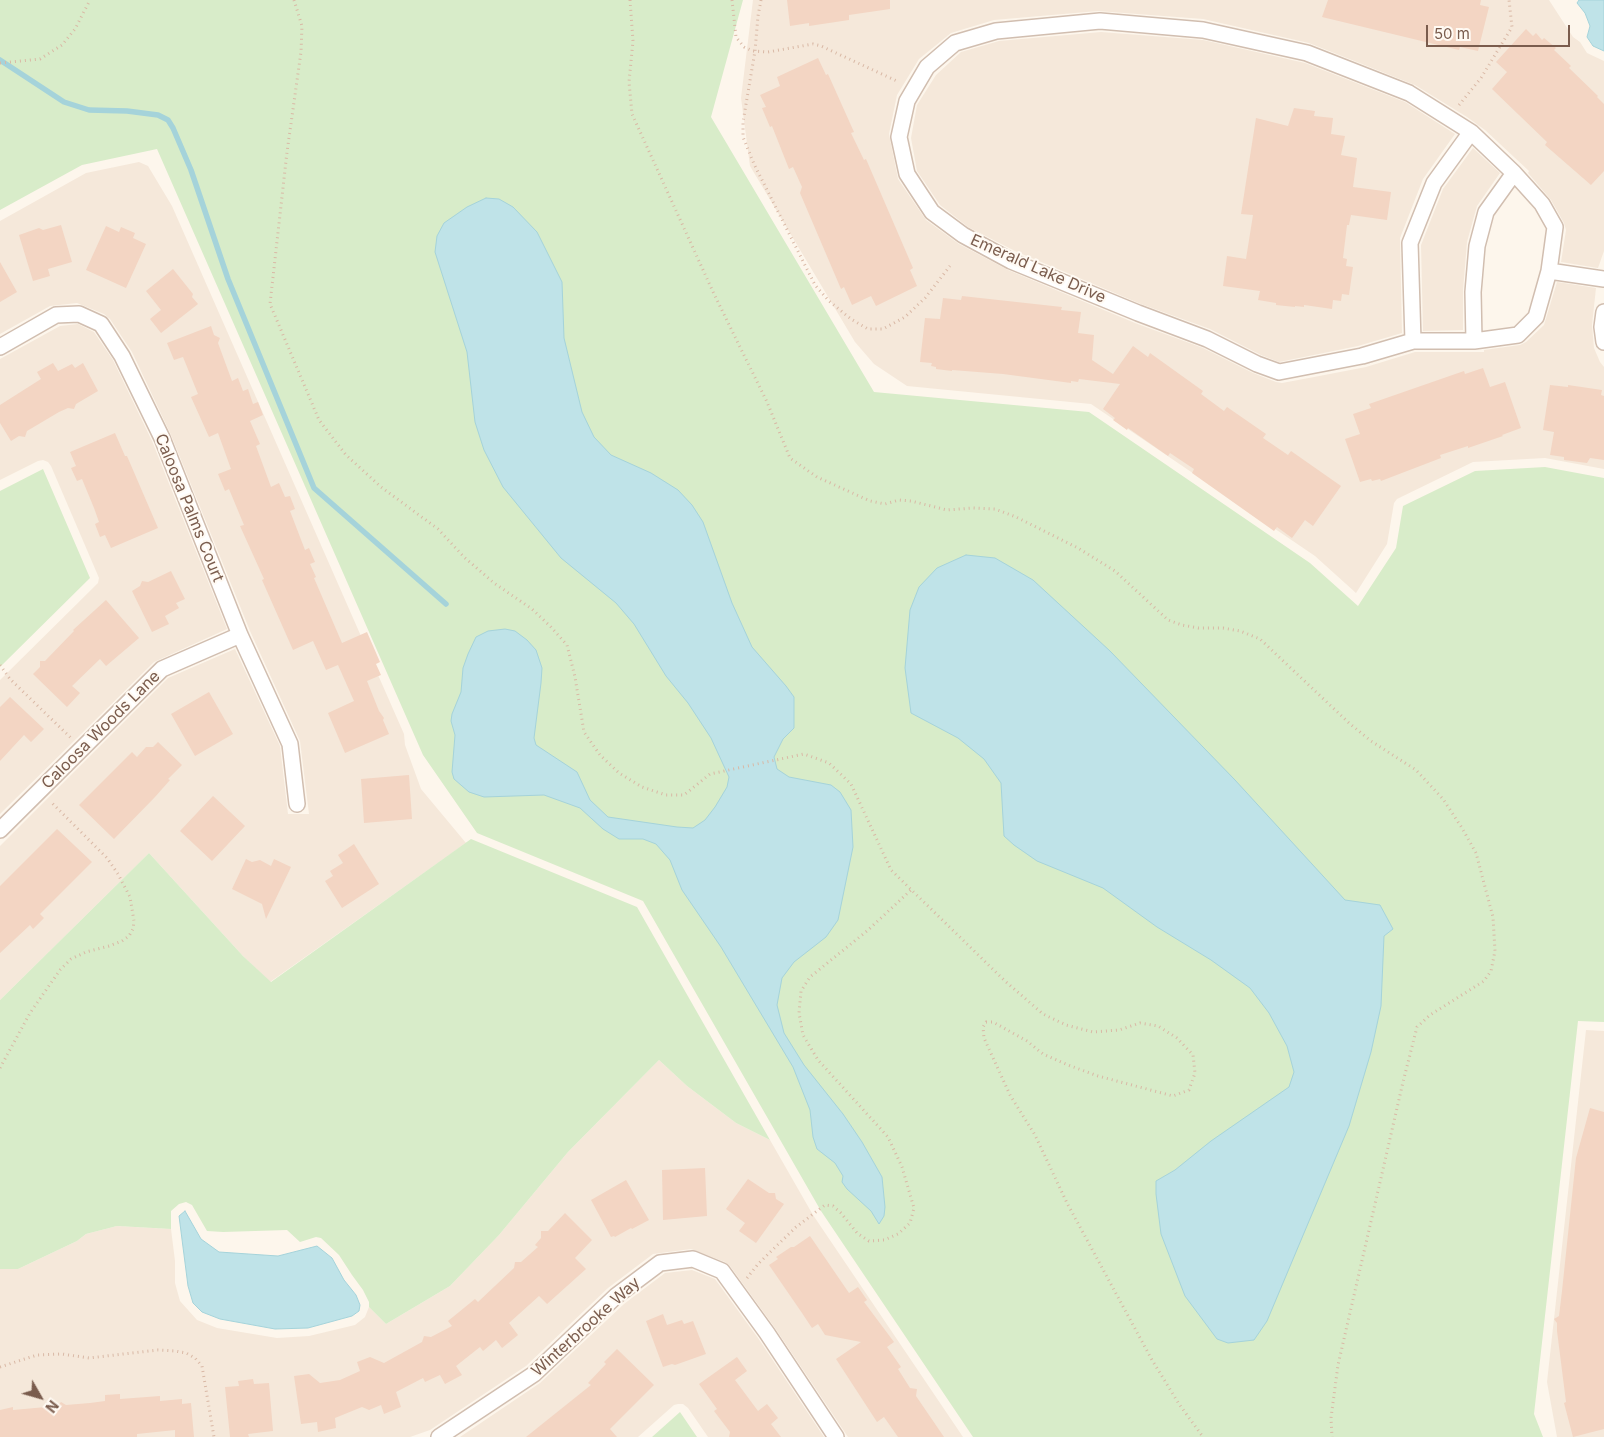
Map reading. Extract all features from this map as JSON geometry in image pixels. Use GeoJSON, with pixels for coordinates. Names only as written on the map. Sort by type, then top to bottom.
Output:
{"type":"FeatureCollection","features":[{"type":"Feature","properties":{"kind":"street","name":"Emerald Lake Drive"},"geometry":{"type":"LineString","coordinates":[[1100,22],[1203,30],[1308,53],[1409,93],[1449,118],[1471,132],[1514,172],[1542,204],[1555,227],[1549,271],[1536,317],[1518,334],[1474,341],[1412,341],[1362,356],[1279,372],[1257,364],[1207,339],[1012,261],[963,236],[932,212],[907,174],[900,137],[907,101],[914,88],[927,67],[955,43],[996,31],[1100,22]]}},
{"type":"Feature","properties":{"kind":"street"},"geometry":{"type":"LineString","coordinates":[[1412,341],[1410,243],[1434,184],[1471,132]]}},
{"type":"Feature","properties":{"kind":"street"},"geometry":{"type":"LineString","coordinates":[[1474,341],[1473,292],[1477,246],[1486,212],[1514,172]]}},
{"type":"Feature","properties":{"kind":"street"},"geometry":{"type":"LineString","coordinates":[[1549,271],[1604,279]]}},
{"type":"Feature","properties":{"kind":"street"},"geometry":{"type":"LineString","coordinates":[[1604,312],[1602,327],[1604,342]]}},
{"type":"Feature","properties":{"kind":"street","name":"Caloosa Palms Court"},"geometry":{"type":"LineString","coordinates":[[0,347],[56,315],[79,314],[101,324],[122,356],[162,438],[240,635],[290,744],[297,804]]}},
{"type":"Feature","properties":{"kind":"street","name":"Caloosa Woods Lane"},"geometry":{"type":"LineString","coordinates":[[0,830],[162,669],[240,635]]}},
{"type":"Feature","properties":{"kind":"street","name":"Winterbrooke Way"},"geometry":{"type":"LineString","coordinates":[[439,1437],[534,1374],[616,1296],[660,1262],[693,1259],[722,1271],[767,1333],[836,1437]]}},
{"type":"Feature","properties":{"kind":"path"},"geometry":{"type":"LineString","coordinates":[[0,63],[40,59],[62,45],[75,29],[90,0]]}},
{"type":"Feature","properties":{"kind":"path"},"geometry":{"type":"LineString","coordinates":[[294,0],[302,26],[301,52],[270,304],[319,420],[353,462],[381,487],[438,530],[464,557],[494,582],[532,609],[567,645],[575,677],[584,732],[600,755],[619,773],[642,788],[666,796],[684,795],[710,774],[804,754],[829,763],[851,784],[891,870],[1005,981],[1043,1014],[1066,1025],[1093,1032],[1119,1030],[1140,1023],[1158,1026],[1177,1038],[1193,1055],[1195,1073],[1189,1090],[1173,1096],[1098,1076],[1068,1065],[1043,1054],[1026,1041],[993,1022],[986,1022],[983,1027],[984,1038],[1010,1095],[1035,1135],[1067,1203],[1152,1360],[1179,1404],[1203,1437]]}},
{"type":"Feature","properties":{"kind":"path"},"geometry":{"type":"LineString","coordinates":[[630,0],[633,41],[629,82],[632,114],[714,294],[767,402],[790,458],[817,477],[870,501],[885,504],[905,500],[947,510],[995,509],[1078,548],[1115,571],[1168,620],[1198,628],[1223,628],[1240,631],[1260,639],[1349,723],[1371,741],[1416,770],[1443,799],[1476,853],[1493,917],[1495,951],[1490,971],[1484,981],[1430,1015],[1417,1027],[1400,1092],[1338,1365],[1331,1418],[1332,1437]]}},
{"type":"Feature","properties":{"kind":"path"},"geometry":{"type":"LineString","coordinates":[[732,0],[736,37],[744,47],[755,51],[768,52],[812,44],[821,46],[914,88]]}},
{"type":"Feature","properties":{"kind":"path"},"geometry":{"type":"LineString","coordinates":[[761,0],[755,51],[743,122],[743,137],[754,164],[815,285],[829,301],[851,319],[868,329],[883,328],[905,317],[925,298],[950,266]]}},
{"type":"Feature","properties":{"kind":"path"},"geometry":{"type":"LineString","coordinates":[[1449,118],[1481,78],[1512,27],[1509,0]]}},
{"type":"Feature","properties":{"kind":"path"},"geometry":{"type":"LineString","coordinates":[[0,665],[10,679],[82,749]]}},
{"type":"Feature","properties":{"kind":"path"},"geometry":{"type":"LineString","coordinates":[[0,1068],[30,1013],[60,970],[71,959],[86,952],[122,941],[129,936],[133,929],[134,921],[130,897],[118,874],[100,851],[39,791]]}},
{"type":"Feature","properties":{"kind":"path"},"geometry":{"type":"LineString","coordinates":[[737,1292],[758,1264],[796,1227],[825,1205],[833,1206],[857,1233],[869,1241],[884,1240],[898,1234],[910,1223],[914,1208],[902,1167],[888,1137],[818,1060],[803,1035],[799,1013],[801,991],[810,977],[867,931],[911,890]]}},
{"type":"Feature","properties":{"kind":"path"},"geometry":{"type":"LineString","coordinates":[[0,1367],[38,1355],[62,1354],[89,1358],[158,1350],[186,1353],[202,1366],[214,1437]]}},
{"type":"Feature","properties":{"kind":"shaded area"},"geometry":{"type":"Polygon","coordinates":[[[753,0],[1549,0],[1573,37],[1580,42],[1587,53],[1604,61],[1604,251],[1598,268],[1561,262],[1566,230],[1551,200],[1528,173],[1529,171],[1485,130],[1467,117],[1415,85],[1309,43],[1203,19],[1098,11],[994,20],[951,33],[919,59],[897,95],[889,134],[898,179],[926,220],[959,244],[1008,270],[1135,323],[1203,348],[1253,373],[1276,382],[1282,383],[1366,367],[1415,352],[1484,352],[1484,350],[1520,345],[1526,342],[1544,325],[1557,282],[1596,288],[1592,325],[1594,348],[1604,367],[1604,469],[1545,458],[1473,462],[1397,499],[1394,503],[1387,544],[1356,593],[1315,556],[1091,404],[907,386],[874,364],[855,342],[750,166],[741,98],[753,0]]]}},
{"type":"Feature","properties":{"kind":"shaded area"},"geometry":{"type":"Polygon","coordinates":[[[1101,32],[1203,40],[1305,63],[1405,102],[1455,134],[1423,179],[1400,238],[1402,333],[1358,346],[1279,362],[1210,329],[1141,304],[1015,251],[968,227],[940,205],[917,171],[911,138],[917,105],[936,75],[961,52],[999,41],[1101,32]]]}},
{"type":"Feature","properties":{"kind":"shaded area"},"geometry":{"type":"Polygon","coordinates":[[[1473,148],[1500,173],[1477,206],[1467,242],[1463,290],[1463,330],[1423,331],[1421,245],[1443,189],[1473,148]]]}},
{"type":"Feature","properties":{"kind":"shaded area"},"geometry":{"type":"Polygon","coordinates":[[[139,162],[148,166],[172,206],[404,734],[405,745],[421,789],[466,843],[270,982],[243,956],[149,853],[0,1000],[0,846],[168,678],[235,649],[280,746],[288,814],[309,814],[300,741],[250,631],[171,435],[132,352],[110,319],[104,314],[77,303],[50,306],[0,334],[0,221],[86,173],[139,162]]]}},
{"type":"Feature","properties":{"kind":"shaded area"},"geometry":{"type":"Polygon","coordinates":[[[78,324],[94,332],[113,360],[152,441],[227,629],[154,662],[0,814],[0,680],[98,583],[99,578],[48,462],[38,461],[0,480],[0,359],[60,326],[78,324]]]}},
{"type":"Feature","properties":{"kind":"shaded area"},"geometry":{"type":"Polygon","coordinates":[[[1586,1030],[1604,1031],[1604,1437],[1557,1437],[1547,1382],[1586,1030]]]}},
{"type":"Feature","properties":{"kind":"shaded area"},"geometry":{"type":"Polygon","coordinates":[[[659,1060],[687,1086],[736,1123],[770,1140],[813,1215],[963,1437],[848,1437],[775,1328],[730,1266],[725,1262],[691,1249],[653,1254],[608,1288],[526,1366],[430,1430],[410,1437],[0,1437],[0,1269],[18,1269],[77,1241],[86,1234],[117,1226],[171,1229],[175,1261],[175,1283],[180,1301],[197,1320],[217,1328],[277,1338],[309,1336],[355,1325],[365,1317],[369,1307],[386,1324],[450,1286],[499,1235],[568,1152],[659,1060]]]}},
{"type":"Feature","properties":{"kind":"shaded area"},"geometry":{"type":"Polygon","coordinates":[[[692,1270],[715,1279],[758,1338],[824,1437],[708,1437],[688,1408],[683,1404],[678,1404],[674,1405],[638,1437],[460,1437],[540,1383],[624,1304],[665,1273],[692,1270]]]}},
{"type":"Feature","properties":{"kind":"green space"},"geometry":{"type":"Polygon","coordinates":[[[0,0],[743,0],[711,117],[874,392],[1089,412],[1310,563],[1358,606],[1396,548],[1403,506],[1475,471],[1545,467],[1604,478],[1604,1022],[1578,1021],[1534,1414],[1543,1437],[973,1437],[821,1211],[643,901],[477,833],[423,755],[157,149],[82,165],[0,210],[0,0]]]}},
{"type":"Feature","properties":{"kind":"green space"},"geometry":{"type":"Polygon","coordinates":[[[43,469],[90,578],[0,667],[0,491],[43,469]]]}},
{"type":"Feature","properties":{"kind":"green space"},"geometry":{"type":"Polygon","coordinates":[[[471,839],[637,907],[770,1140],[736,1123],[687,1086],[659,1060],[568,1152],[499,1235],[450,1286],[386,1324],[369,1307],[369,1302],[363,1290],[339,1255],[321,1238],[316,1237],[300,1242],[287,1230],[207,1231],[192,1205],[186,1202],[179,1204],[171,1211],[171,1229],[117,1226],[86,1234],[77,1241],[18,1269],[0,1269],[0,1000],[149,853],[243,956],[271,982],[471,839]]]}},
{"type":"Feature","properties":{"kind":"green space"},"geometry":{"type":"Polygon","coordinates":[[[680,1412],[697,1437],[652,1437],[680,1412]]]}},
{"type":"Feature","properties":{"kind":"water"},"geometry":{"type":"Polygon","coordinates":[[[1579,0],[1604,0],[1604,51],[1593,46],[1587,37],[1590,26],[1585,13],[1577,3],[1579,0]]]}},
{"type":"Feature","properties":{"kind":"water"},"geometry":{"type":"Polygon","coordinates":[[[486,198],[499,199],[513,207],[537,232],[562,282],[564,338],[582,412],[594,437],[611,455],[651,473],[678,490],[692,505],[703,522],[732,603],[752,647],[794,697],[794,728],[783,739],[774,757],[777,769],[789,777],[831,785],[840,792],[851,810],[853,847],[838,920],[826,937],[794,962],[782,978],[777,1005],[784,1033],[804,1065],[843,1114],[882,1177],[885,1207],[884,1216],[879,1224],[871,1211],[847,1189],[842,1182],[843,1176],[835,1163],[817,1149],[813,1137],[810,1110],[793,1067],[721,947],[682,890],[670,860],[656,844],[643,839],[619,839],[603,829],[580,808],[544,795],[484,797],[469,792],[454,779],[452,772],[455,735],[451,721],[461,692],[463,668],[476,637],[488,631],[505,629],[515,631],[527,640],[536,650],[542,668],[534,738],[536,745],[577,772],[590,800],[608,817],[693,828],[705,820],[715,807],[727,787],[729,777],[711,738],[688,703],[666,676],[634,624],[616,603],[561,558],[503,487],[484,450],[475,422],[467,352],[435,252],[437,236],[444,223],[467,207],[486,198]]]}},
{"type":"Feature","properties":{"kind":"water"},"geometry":{"type":"Polygon","coordinates":[[[966,555],[995,558],[1033,580],[1110,651],[1235,780],[1345,900],[1380,905],[1393,929],[1384,936],[1381,1006],[1371,1052],[1349,1126],[1267,1321],[1254,1340],[1228,1343],[1217,1339],[1185,1296],[1161,1234],[1156,1181],[1175,1170],[1211,1141],[1289,1087],[1294,1072],[1287,1046],[1269,1013],[1250,988],[1211,960],[1157,927],[1103,888],[1037,861],[1014,845],[1004,836],[1001,783],[984,759],[958,738],[911,713],[905,668],[910,610],[919,587],[937,568],[966,555]]]}},
{"type":"Feature","properties":{"kind":"water"},"geometry":{"type":"Polygon","coordinates":[[[185,1211],[201,1239],[219,1252],[278,1256],[317,1246],[332,1258],[344,1280],[356,1295],[360,1305],[359,1311],[352,1316],[308,1328],[275,1329],[220,1319],[202,1312],[193,1303],[188,1286],[179,1216],[185,1211]]]}},
{"type":"Feature","properties":{"kind":"building"},"geometry":{"type":"Polygon","coordinates":[[[787,0],[890,0],[890,9],[849,15],[849,20],[809,26],[809,23],[790,26],[787,0]]]}},
{"type":"Feature","properties":{"kind":"building"},"geometry":{"type":"Polygon","coordinates":[[[1328,0],[1481,0],[1480,5],[1489,7],[1478,51],[1460,47],[1459,50],[1322,17],[1328,0]]]}},
{"type":"Feature","properties":{"kind":"building"},"geometry":{"type":"Polygon","coordinates":[[[1526,29],[1533,36],[1536,33],[1542,40],[1544,38],[1556,48],[1554,50],[1571,66],[1569,68],[1604,104],[1604,171],[1591,185],[1545,145],[1547,142],[1492,89],[1507,72],[1496,62],[1526,29]]]}},
{"type":"Feature","properties":{"kind":"building"},"geometry":{"type":"Polygon","coordinates":[[[818,58],[826,75],[828,74],[854,132],[851,133],[864,160],[866,159],[913,268],[910,270],[917,286],[876,306],[871,296],[852,305],[844,287],[841,289],[800,193],[802,187],[793,167],[789,169],[772,126],[770,127],[762,108],[766,107],[760,95],[780,86],[777,77],[818,58]]]}},
{"type":"Feature","properties":{"kind":"building"},"geometry":{"type":"Polygon","coordinates":[[[1294,108],[1315,111],[1314,116],[1333,118],[1331,134],[1345,136],[1341,155],[1357,158],[1353,187],[1391,192],[1387,220],[1351,215],[1349,225],[1347,225],[1343,258],[1347,259],[1346,266],[1353,267],[1349,295],[1342,294],[1341,301],[1333,300],[1332,309],[1304,305],[1304,307],[1295,307],[1276,305],[1276,303],[1258,300],[1260,291],[1223,286],[1227,256],[1246,259],[1253,215],[1241,214],[1256,118],[1288,126],[1294,108]]]}},
{"type":"Feature","properties":{"kind":"building"},"geometry":{"type":"Polygon","coordinates":[[[61,225],[72,262],[48,269],[50,276],[33,281],[19,235],[39,228],[43,230],[61,225]]]}},
{"type":"Feature","properties":{"kind":"building"},"geometry":{"type":"Polygon","coordinates":[[[106,226],[119,232],[121,227],[135,233],[133,238],[146,244],[126,288],[86,270],[106,226]]]}},
{"type":"Feature","properties":{"kind":"building"},"geometry":{"type":"Polygon","coordinates":[[[0,262],[17,292],[0,302],[0,262]]]}},
{"type":"Feature","properties":{"kind":"building"},"geometry":{"type":"Polygon","coordinates":[[[173,269],[193,294],[192,297],[198,304],[161,333],[150,319],[161,310],[146,291],[173,269]]]}},
{"type":"Feature","properties":{"kind":"building"},"geometry":{"type":"Polygon","coordinates":[[[962,296],[1062,307],[1061,310],[1081,312],[1078,333],[1094,335],[1092,360],[1113,374],[1133,346],[1148,357],[1150,353],[1203,391],[1201,394],[1224,411],[1227,407],[1266,434],[1263,438],[1288,455],[1291,451],[1341,486],[1313,526],[1305,520],[1292,538],[1277,527],[1274,531],[1192,473],[1194,469],[1170,453],[1168,456],[1128,428],[1127,430],[1113,420],[1115,418],[1103,409],[1120,384],[1079,379],[1078,382],[1071,381],[1071,383],[1003,374],[952,371],[936,369],[936,367],[931,366],[932,363],[920,362],[925,318],[940,319],[943,298],[961,300],[962,296]]]}},
{"type":"Feature","properties":{"kind":"building"},"geometry":{"type":"Polygon","coordinates":[[[211,326],[214,335],[220,338],[218,343],[232,381],[238,378],[243,391],[248,389],[253,404],[258,402],[263,415],[250,421],[260,444],[256,446],[271,487],[279,483],[285,497],[290,496],[295,509],[290,511],[305,550],[309,548],[315,562],[310,564],[316,577],[314,578],[342,643],[367,632],[380,662],[376,664],[381,675],[367,681],[379,711],[384,718],[383,720],[389,734],[345,753],[328,713],[354,701],[338,665],[326,670],[313,641],[293,650],[240,526],[244,525],[229,489],[225,491],[218,474],[231,469],[218,433],[209,437],[191,397],[198,394],[183,357],[174,360],[167,343],[211,326]]]}},
{"type":"Feature","properties":{"kind":"building"},"geometry":{"type":"Polygon","coordinates":[[[53,363],[58,371],[72,364],[75,368],[83,363],[98,391],[76,404],[74,409],[68,408],[59,412],[27,431],[25,437],[19,436],[11,441],[0,423],[0,405],[41,379],[37,372],[53,363]]]}},
{"type":"Feature","properties":{"kind":"building"},"geometry":{"type":"Polygon","coordinates":[[[1483,368],[1490,387],[1505,382],[1521,428],[1468,448],[1468,446],[1440,455],[1441,458],[1381,481],[1380,479],[1372,481],[1371,479],[1360,482],[1345,439],[1360,434],[1353,414],[1371,408],[1369,404],[1464,371],[1465,374],[1483,368]]]}},
{"type":"Feature","properties":{"kind":"building"},"geometry":{"type":"Polygon","coordinates":[[[1550,385],[1568,387],[1568,385],[1602,390],[1601,395],[1604,396],[1604,460],[1590,458],[1587,463],[1564,460],[1564,457],[1550,455],[1554,432],[1543,430],[1550,385]]]}},
{"type":"Feature","properties":{"kind":"building"},"geometry":{"type":"Polygon","coordinates":[[[115,433],[158,528],[111,548],[105,535],[100,537],[95,524],[99,522],[82,479],[77,481],[71,468],[76,466],[70,452],[115,433]]]}},
{"type":"Feature","properties":{"kind":"building"},"geometry":{"type":"Polygon","coordinates":[[[171,571],[185,599],[176,603],[179,608],[165,616],[169,624],[152,632],[132,591],[140,586],[142,581],[148,582],[171,571]]]}},
{"type":"Feature","properties":{"kind":"building"},"geometry":{"type":"Polygon","coordinates":[[[106,600],[139,638],[106,666],[100,659],[72,686],[80,693],[67,707],[33,674],[40,667],[40,661],[45,661],[73,630],[106,600]]]}},
{"type":"Feature","properties":{"kind":"building"},"geometry":{"type":"Polygon","coordinates":[[[209,692],[233,734],[195,756],[171,714],[209,692]]]}},
{"type":"Feature","properties":{"kind":"building"},"geometry":{"type":"Polygon","coordinates":[[[10,697],[44,729],[31,742],[24,735],[0,761],[0,707],[10,697]]]}},
{"type":"Feature","properties":{"kind":"building"},"geometry":{"type":"Polygon","coordinates":[[[158,742],[182,765],[168,779],[170,780],[155,797],[114,839],[79,805],[132,752],[137,757],[146,747],[153,747],[158,742]]]}},
{"type":"Feature","properties":{"kind":"building"},"geometry":{"type":"Polygon","coordinates":[[[409,775],[412,819],[364,823],[361,779],[409,775]]]}},
{"type":"Feature","properties":{"kind":"building"},"geometry":{"type":"Polygon","coordinates":[[[213,796],[245,826],[212,861],[180,831],[213,796]]]}},
{"type":"Feature","properties":{"kind":"building"},"geometry":{"type":"Polygon","coordinates":[[[57,829],[92,862],[40,914],[44,918],[33,929],[30,925],[0,953],[0,886],[57,829]]]}},
{"type":"Feature","properties":{"kind":"building"},"geometry":{"type":"Polygon","coordinates":[[[354,844],[379,884],[342,908],[325,881],[333,876],[330,871],[343,863],[338,855],[354,844]]]}},
{"type":"Feature","properties":{"kind":"building"},"geometry":{"type":"Polygon","coordinates":[[[246,859],[252,862],[260,860],[271,866],[274,859],[291,867],[266,919],[262,904],[232,889],[246,859]]]}},
{"type":"Feature","properties":{"kind":"building"},"geometry":{"type":"Polygon","coordinates":[[[1590,1108],[1604,1112],[1604,1429],[1573,1437],[1564,1403],[1566,1402],[1557,1323],[1554,1319],[1559,1316],[1576,1158],[1590,1108]]]}},
{"type":"Feature","properties":{"kind":"building"},"geometry":{"type":"Polygon","coordinates":[[[705,1168],[707,1216],[663,1220],[662,1170],[705,1168]]]}},
{"type":"Feature","properties":{"kind":"building"},"geometry":{"type":"Polygon","coordinates":[[[748,1179],[769,1193],[775,1193],[776,1199],[784,1204],[756,1243],[739,1231],[745,1223],[726,1209],[748,1179]]]}},
{"type":"Feature","properties":{"kind":"building"},"geometry":{"type":"Polygon","coordinates":[[[626,1180],[649,1220],[615,1237],[611,1237],[591,1200],[626,1180]]]}},
{"type":"Feature","properties":{"kind":"building"},"geometry":{"type":"Polygon","coordinates":[[[565,1213],[592,1240],[575,1258],[586,1269],[547,1304],[539,1296],[509,1323],[518,1335],[502,1348],[496,1340],[483,1351],[480,1347],[456,1366],[462,1375],[445,1384],[440,1375],[425,1382],[423,1378],[396,1392],[401,1407],[384,1414],[381,1405],[369,1410],[362,1407],[335,1418],[336,1428],[318,1432],[317,1422],[301,1424],[294,1376],[309,1374],[320,1383],[340,1380],[360,1371],[357,1362],[370,1357],[384,1363],[422,1342],[424,1336],[431,1337],[452,1326],[448,1321],[475,1299],[478,1302],[514,1268],[515,1262],[521,1262],[538,1247],[535,1245],[541,1238],[541,1231],[548,1231],[565,1213]]]}},
{"type":"Feature","properties":{"kind":"building"},"geometry":{"type":"Polygon","coordinates":[[[810,1236],[849,1293],[858,1287],[867,1300],[864,1302],[894,1342],[887,1347],[901,1367],[898,1369],[910,1388],[917,1389],[916,1396],[944,1437],[898,1437],[884,1417],[877,1422],[836,1359],[861,1342],[825,1335],[818,1324],[812,1328],[769,1265],[778,1259],[776,1257],[810,1236]]]}},
{"type":"Feature","properties":{"kind":"building"},"geometry":{"type":"Polygon","coordinates":[[[663,1314],[667,1325],[682,1320],[684,1324],[693,1321],[706,1354],[675,1365],[663,1367],[646,1321],[663,1314]]]}},
{"type":"Feature","properties":{"kind":"building"},"geometry":{"type":"Polygon","coordinates":[[[617,1349],[654,1385],[610,1429],[617,1437],[526,1437],[591,1385],[588,1383],[617,1349]]]}},
{"type":"Feature","properties":{"kind":"building"},"geometry":{"type":"Polygon","coordinates":[[[737,1357],[747,1371],[735,1380],[758,1411],[767,1404],[778,1418],[771,1424],[781,1437],[729,1437],[730,1432],[714,1411],[717,1409],[699,1384],[737,1357]]]}},
{"type":"Feature","properties":{"kind":"building"},"geometry":{"type":"Polygon","coordinates":[[[253,1379],[254,1384],[269,1383],[273,1431],[248,1434],[249,1437],[230,1437],[225,1387],[239,1386],[238,1381],[253,1379]]]}},
{"type":"Feature","properties":{"kind":"building"},"geometry":{"type":"Polygon","coordinates":[[[120,1394],[120,1399],[160,1396],[160,1401],[182,1399],[182,1404],[191,1403],[194,1437],[175,1437],[175,1430],[137,1434],[137,1437],[0,1437],[0,1410],[13,1407],[13,1410],[57,1406],[61,1402],[66,1405],[105,1401],[105,1395],[120,1394]]]}},
{"type":"Feature","properties":{"kind":"waterway"},"geometry":{"type":"LineString","coordinates":[[0,60],[64,102],[89,110],[127,111],[158,115],[168,120],[191,170],[228,279],[314,488],[446,604]]}}]}
